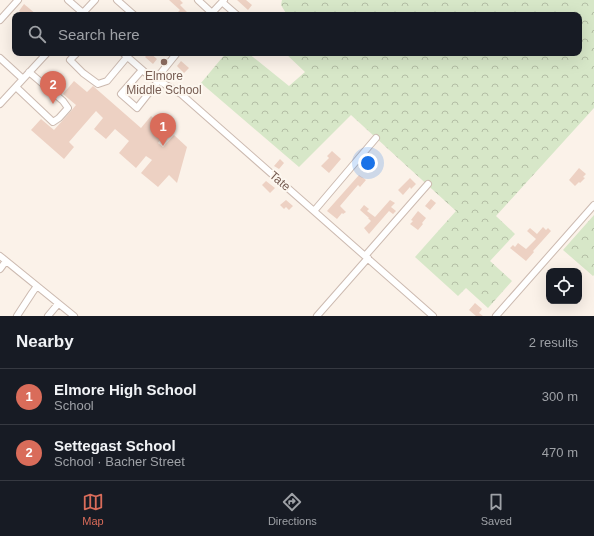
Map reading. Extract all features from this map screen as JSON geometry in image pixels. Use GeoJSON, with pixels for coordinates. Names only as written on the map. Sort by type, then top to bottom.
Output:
{"type":"FeatureCollection","features":[{"type":"Feature","properties":{"kind":"street"},"geometry":{"type":"LineString","coordinates":[[0,20],[18,0]]}},
{"type":"Feature","properties":{"kind":"street"},"geometry":{"type":"LineString","coordinates":[[68,0],[81,12]]}},
{"type":"Feature","properties":{"kind":"street"},"geometry":{"type":"LineString","coordinates":[[85,12],[95,0]]}},
{"type":"Feature","properties":{"kind":"street"},"geometry":{"type":"LineString","coordinates":[[117,0],[131,12]]}},
{"type":"Feature","properties":{"kind":"street"},"geometry":{"type":"LineString","coordinates":[[198,0],[209,12]]}},
{"type":"Feature","properties":{"kind":"street"},"geometry":{"type":"LineString","coordinates":[[213,12],[223,1],[234,12]]}},
{"type":"Feature","properties":{"kind":"street"},"geometry":{"type":"LineString","coordinates":[[0,104],[44,56]]}},
{"type":"Feature","properties":{"kind":"street"},"geometry":{"type":"LineString","coordinates":[[74,56],[70,60],[83,73],[98,84],[107,81],[124,56]]}},
{"type":"Feature","properties":{"kind":"street","name":"Tate"},"geometry":{"type":"LineString","coordinates":[[126,56],[147,74],[158,79],[181,94],[433,316]]}},
{"type":"Feature","properties":{"kind":"street"},"geometry":{"type":"LineString","coordinates":[[142,70],[121,94],[137,108],[175,56]]}},
{"type":"Feature","properties":{"kind":"street"},"geometry":{"type":"LineString","coordinates":[[0,58],[23,79]]}},
{"type":"Feature","properties":{"kind":"street"},"geometry":{"type":"LineString","coordinates":[[16,87],[53,122],[68,108],[63,101],[29,72]]}},
{"type":"Feature","properties":{"kind":"street"},"geometry":{"type":"LineString","coordinates":[[314,211],[376,138]]}},
{"type":"Feature","properties":{"kind":"street"},"geometry":{"type":"LineString","coordinates":[[317,316],[428,184]]}},
{"type":"Feature","properties":{"kind":"street"},"geometry":{"type":"LineString","coordinates":[[496,316],[594,205]]}},
{"type":"Feature","properties":{"kind":"street"},"geometry":{"type":"LineString","coordinates":[[0,256],[74,316]]}},
{"type":"Feature","properties":{"kind":"street"},"geometry":{"type":"LineString","coordinates":[[0,269],[6,261]]}},
{"type":"Feature","properties":{"kind":"street"},"geometry":{"type":"LineString","coordinates":[[17,316],[37,286]]}},
{"type":"Feature","properties":{"kind":"street"},"geometry":{"type":"LineString","coordinates":[[48,316],[58,304]]}},
{"type":"Feature","properties":{"kind":"green space"},"geometry":{"type":"Polygon","coordinates":[[[282,0],[594,0],[594,108],[496,216],[515,234],[490,261],[512,281],[488,308],[466,288],[458,296],[415,257],[456,211],[351,115],[299,167],[201,83],[224,56],[252,56],[289,86],[305,72],[288,56],[582,56],[582,12],[285,12],[281,5],[282,0]]]}},
{"type":"Feature","properties":{"kind":"green space"},"geometry":{"type":"Polygon","coordinates":[[[594,215],[594,275],[593,276],[563,250],[594,215]]]}},
{"type":"Feature","properties":{"kind":"building"},"geometry":{"type":"Polygon","coordinates":[[[169,0],[180,0],[183,3],[180,5],[187,12],[178,12],[180,10],[169,0]]]}},
{"type":"Feature","properties":{"kind":"building"},"geometry":{"type":"Polygon","coordinates":[[[237,0],[246,0],[252,5],[248,10],[237,0]]]}},
{"type":"Feature","properties":{"kind":"building"},"geometry":{"type":"Polygon","coordinates":[[[24,4],[33,12],[20,12],[19,11],[24,4]]]}},
{"type":"Feature","properties":{"kind":"building"},"geometry":{"type":"Polygon","coordinates":[[[154,56],[157,59],[153,64],[145,57],[154,56]]]}},
{"type":"Feature","properties":{"kind":"building"},"geometry":{"type":"Polygon","coordinates":[[[181,61],[189,68],[184,73],[177,66],[181,61]]]}},
{"type":"Feature","properties":{"kind":"building"},"geometry":{"type":"Polygon","coordinates":[[[74,81],[87,92],[93,86],[141,128],[151,116],[168,130],[158,143],[163,147],[174,135],[187,147],[177,183],[169,175],[158,187],[141,173],[152,160],[146,156],[136,168],[119,153],[129,141],[115,129],[106,139],[94,129],[103,118],[96,111],[69,142],[74,147],[64,159],[31,130],[41,119],[54,130],[71,111],[76,105],[63,94],[74,81]]]}},
{"type":"Feature","properties":{"kind":"building"},"geometry":{"type":"Polygon","coordinates":[[[332,151],[341,159],[329,173],[321,166],[329,158],[327,156],[332,151]]]}},
{"type":"Feature","properties":{"kind":"building"},"geometry":{"type":"Polygon","coordinates":[[[280,159],[284,163],[279,169],[274,166],[280,159]]]}},
{"type":"Feature","properties":{"kind":"building"},"geometry":{"type":"Polygon","coordinates":[[[579,168],[586,174],[583,177],[585,178],[575,186],[569,180],[579,168]]]}},
{"type":"Feature","properties":{"kind":"building"},"geometry":{"type":"Polygon","coordinates":[[[359,175],[366,180],[360,187],[358,185],[340,206],[346,212],[343,214],[342,213],[337,219],[327,211],[359,175]]]}},
{"type":"Feature","properties":{"kind":"building"},"geometry":{"type":"Polygon","coordinates":[[[410,178],[416,184],[411,189],[410,187],[403,195],[398,190],[410,178]]]}},
{"type":"Feature","properties":{"kind":"building"},"geometry":{"type":"Polygon","coordinates":[[[266,181],[275,188],[270,193],[262,185],[266,181]]]}},
{"type":"Feature","properties":{"kind":"building"},"geometry":{"type":"Polygon","coordinates":[[[431,199],[436,203],[430,210],[425,206],[431,199]]]}},
{"type":"Feature","properties":{"kind":"building"},"geometry":{"type":"Polygon","coordinates":[[[286,200],[293,206],[289,210],[286,207],[284,209],[280,205],[286,200]]]}},
{"type":"Feature","properties":{"kind":"building"},"geometry":{"type":"Polygon","coordinates":[[[390,200],[395,203],[391,207],[396,211],[393,214],[389,211],[369,234],[364,228],[371,221],[360,210],[364,205],[369,209],[367,211],[375,217],[390,200]]]}},
{"type":"Feature","properties":{"kind":"building"},"geometry":{"type":"Polygon","coordinates":[[[418,211],[426,218],[418,230],[410,224],[413,221],[411,220],[418,211]]]}},
{"type":"Feature","properties":{"kind":"building"},"geometry":{"type":"Polygon","coordinates":[[[543,227],[546,230],[548,228],[551,231],[526,261],[510,248],[513,245],[515,247],[518,243],[526,249],[536,239],[527,231],[530,228],[537,234],[543,227]]]}},
{"type":"Feature","properties":{"kind":"building"},"geometry":{"type":"Polygon","coordinates":[[[475,303],[482,309],[479,313],[483,316],[476,316],[469,310],[475,303]]]}},
{"type":"Feature","properties":{"kind":"place","name":"Elmore Middle School"},"geometry":{"type":"Point","coordinates":[164,62]}},
{"type":"Feature","properties":{"kind":"place","name":"Settegast School"},"geometry":{"type":"Point","coordinates":[53,104]}},
{"type":"Feature","properties":{"kind":"place","name":"Elmore High School"},"geometry":{"type":"Point","coordinates":[163,146]}}]}
